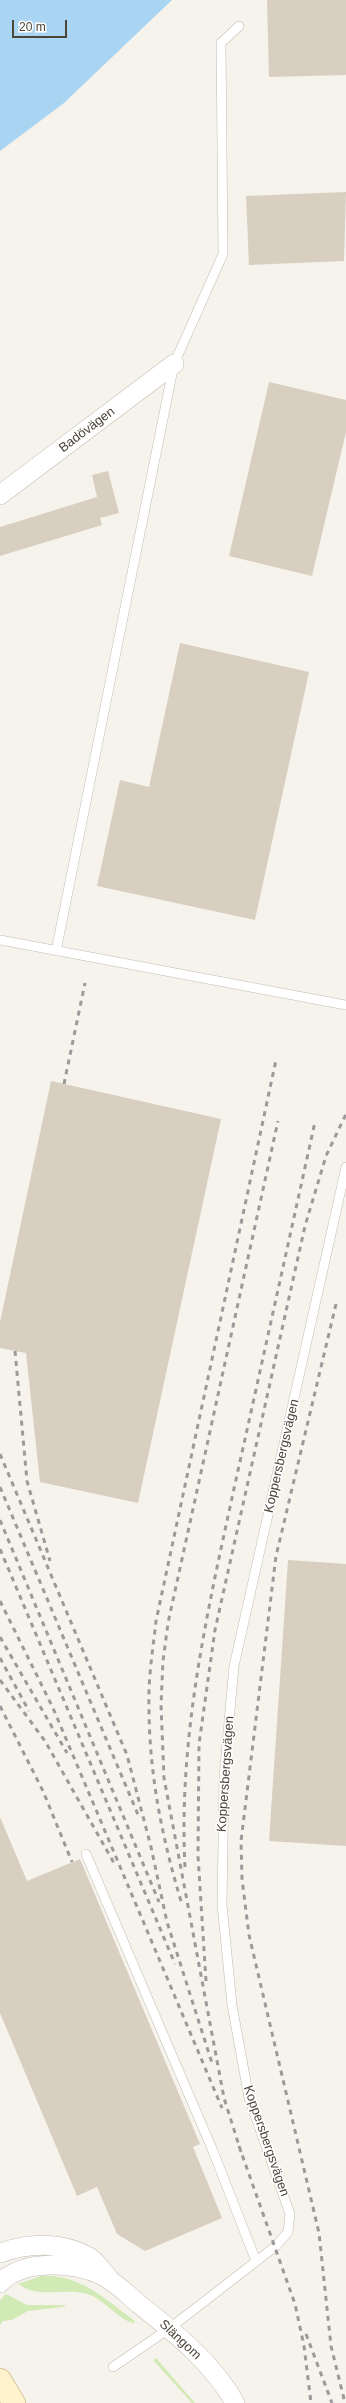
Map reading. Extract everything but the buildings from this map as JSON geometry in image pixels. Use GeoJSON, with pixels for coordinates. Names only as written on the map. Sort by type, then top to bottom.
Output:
{"type":"FeatureCollection","features":[{"type":"Feature","properties":{"kind":"main road"},"geometry":{"type":"LineString","coordinates":[[0,2380],[14,2403]]}},
{"type":"Feature","properties":{"kind":"street","name":"Badövägen"},"geometry":{"type":"LineString","coordinates":[[0,495],[174,364]]}},
{"type":"Feature","properties":{"kind":"street","name":"Slängom"},"geometry":{"type":"LineString","coordinates":[[0,2253],[30,2245],[66,2248],[90,2258],[116,2285]]}},
{"type":"Feature","properties":{"kind":"street","name":"Slängom"},"geometry":{"type":"LineString","coordinates":[[0,2283],[14,2272],[45,2266],[82,2270],[101,2275],[116,2285],[170,2328],[217,2375],[235,2403]]}},
{"type":"Feature","properties":{"kind":"lane"},"geometry":{"type":"LineString","coordinates":[[56,950],[174,364],[223,254],[221,43],[239,26]]}},
{"type":"Feature","properties":{"kind":"lane"},"geometry":{"type":"LineString","coordinates":[[0,940],[346,1005]]}},
{"type":"Feature","properties":{"kind":"lane","name":"Koppersbergsvägen"},"geometry":{"type":"LineString","coordinates":[[113,2367],[170,2328],[283,2240],[288,2232],[290,2214],[250,2098],[232,2005],[222,1904],[224,1777],[234,1666],[346,1167]]}},
{"type":"Feature","properties":{"kind":"lane"},"geometry":{"type":"LineString","coordinates":[[86,1854],[213,2151],[256,2261]]}},
{"type":"Feature","properties":{"kind":"green space"},"geometry":{"type":"Polygon","coordinates":[[[41,2276],[55,2276],[80,2283],[103,2297],[135,2321],[134,2323],[123,2319],[99,2300],[87,2294],[78,2292],[35,2291],[26,2289],[18,2284],[41,2276]]]}},
{"type":"Feature","properties":{"kind":"green space"},"geometry":{"type":"Polygon","coordinates":[[[6,2294],[27,2305],[66,2305],[63,2307],[28,2311],[12,2320],[3,2321],[0,2325],[0,2300],[6,2294]]]}},
{"type":"Feature","properties":{"kind":"green space"},"geometry":{"type":"Polygon","coordinates":[[[156,2358],[195,2403],[192,2403],[153,2360],[156,2358]]]}},
{"type":"Feature","properties":{"kind":"water"},"geometry":{"type":"Polygon","coordinates":[[[0,0],[172,0],[64,103],[0,151],[0,0]]]}},
{"type":"Feature","properties":{"kind":"railway"},"geometry":{"type":"LineString","coordinates":[[64,1084],[85,983]]}},
{"type":"Feature","properties":{"kind":"railway"},"geometry":{"type":"LineString","coordinates":[[181,1901],[168,1853],[158,1805],[151,1756],[149,1685],[152,1653],[156,1621],[276,1060]]}},
{"type":"Feature","properties":{"kind":"railway"},"geometry":{"type":"LineString","coordinates":[[206,1981],[198,1856],[199,1744],[215,1630],[305,1226],[326,1156],[346,1114]]}},
{"type":"Feature","properties":{"kind":"railway"},"geometry":{"type":"LineString","coordinates":[[241,2152],[224,2098],[164,1778],[161,1705],[163,1661],[168,1623],[278,1121]]}},
{"type":"Feature","properties":{"kind":"railway"},"geometry":{"type":"LineString","coordinates":[[185,1867],[184,1817],[186,1768],[191,1719],[206,1621],[226,1523],[315,1122]]}},
{"type":"Feature","properties":{"kind":"railway"},"geometry":{"type":"LineString","coordinates":[[336,1304],[276,1556],[241,1841],[242,1879],[249,1935],[319,2233],[331,2346],[345,2403]]}},
{"type":"Feature","properties":{"kind":"railway"},"geometry":{"type":"LineString","coordinates":[[15,1351],[27,1481],[50,1561]]}},
{"type":"Feature","properties":{"kind":"railway"},"geometry":{"type":"LineString","coordinates":[[0,1454],[127,1755],[151,1847],[167,1922],[212,2063]]}},
{"type":"Feature","properties":{"kind":"railway"},"geometry":{"type":"LineString","coordinates":[[0,1487],[139,1817]]}},
{"type":"Feature","properties":{"kind":"railway"},"geometry":{"type":"LineString","coordinates":[[0,1520],[159,1902]]}},
{"type":"Feature","properties":{"kind":"railway"},"geometry":{"type":"LineString","coordinates":[[0,1549],[175,1964]]}},
{"type":"Feature","properties":{"kind":"railway"},"geometry":{"type":"LineString","coordinates":[[0,1601],[53,1708],[222,2108]]}},
{"type":"Feature","properties":{"kind":"railway"},"geometry":{"type":"LineString","coordinates":[[0,1637],[67,1753]]}},
{"type":"Feature","properties":{"kind":"railway"},"geometry":{"type":"LineString","coordinates":[[0,1658],[29,1711]]}},
{"type":"Feature","properties":{"kind":"railway"},"geometry":{"type":"LineString","coordinates":[[0,1680],[45,1741],[114,1863]]}},
{"type":"Feature","properties":{"kind":"railway"},"geometry":{"type":"LineString","coordinates":[[0,1706],[43,1791],[72,1862]]}},
{"type":"Feature","properties":{"kind":"railway"},"geometry":{"type":"LineString","coordinates":[[239,2146],[295,2304],[304,2346],[311,2403]]}},
{"type":"Feature","properties":{"kind":"railway"},"geometry":{"type":"LineString","coordinates":[[306,2334],[332,2403]]}}]}
